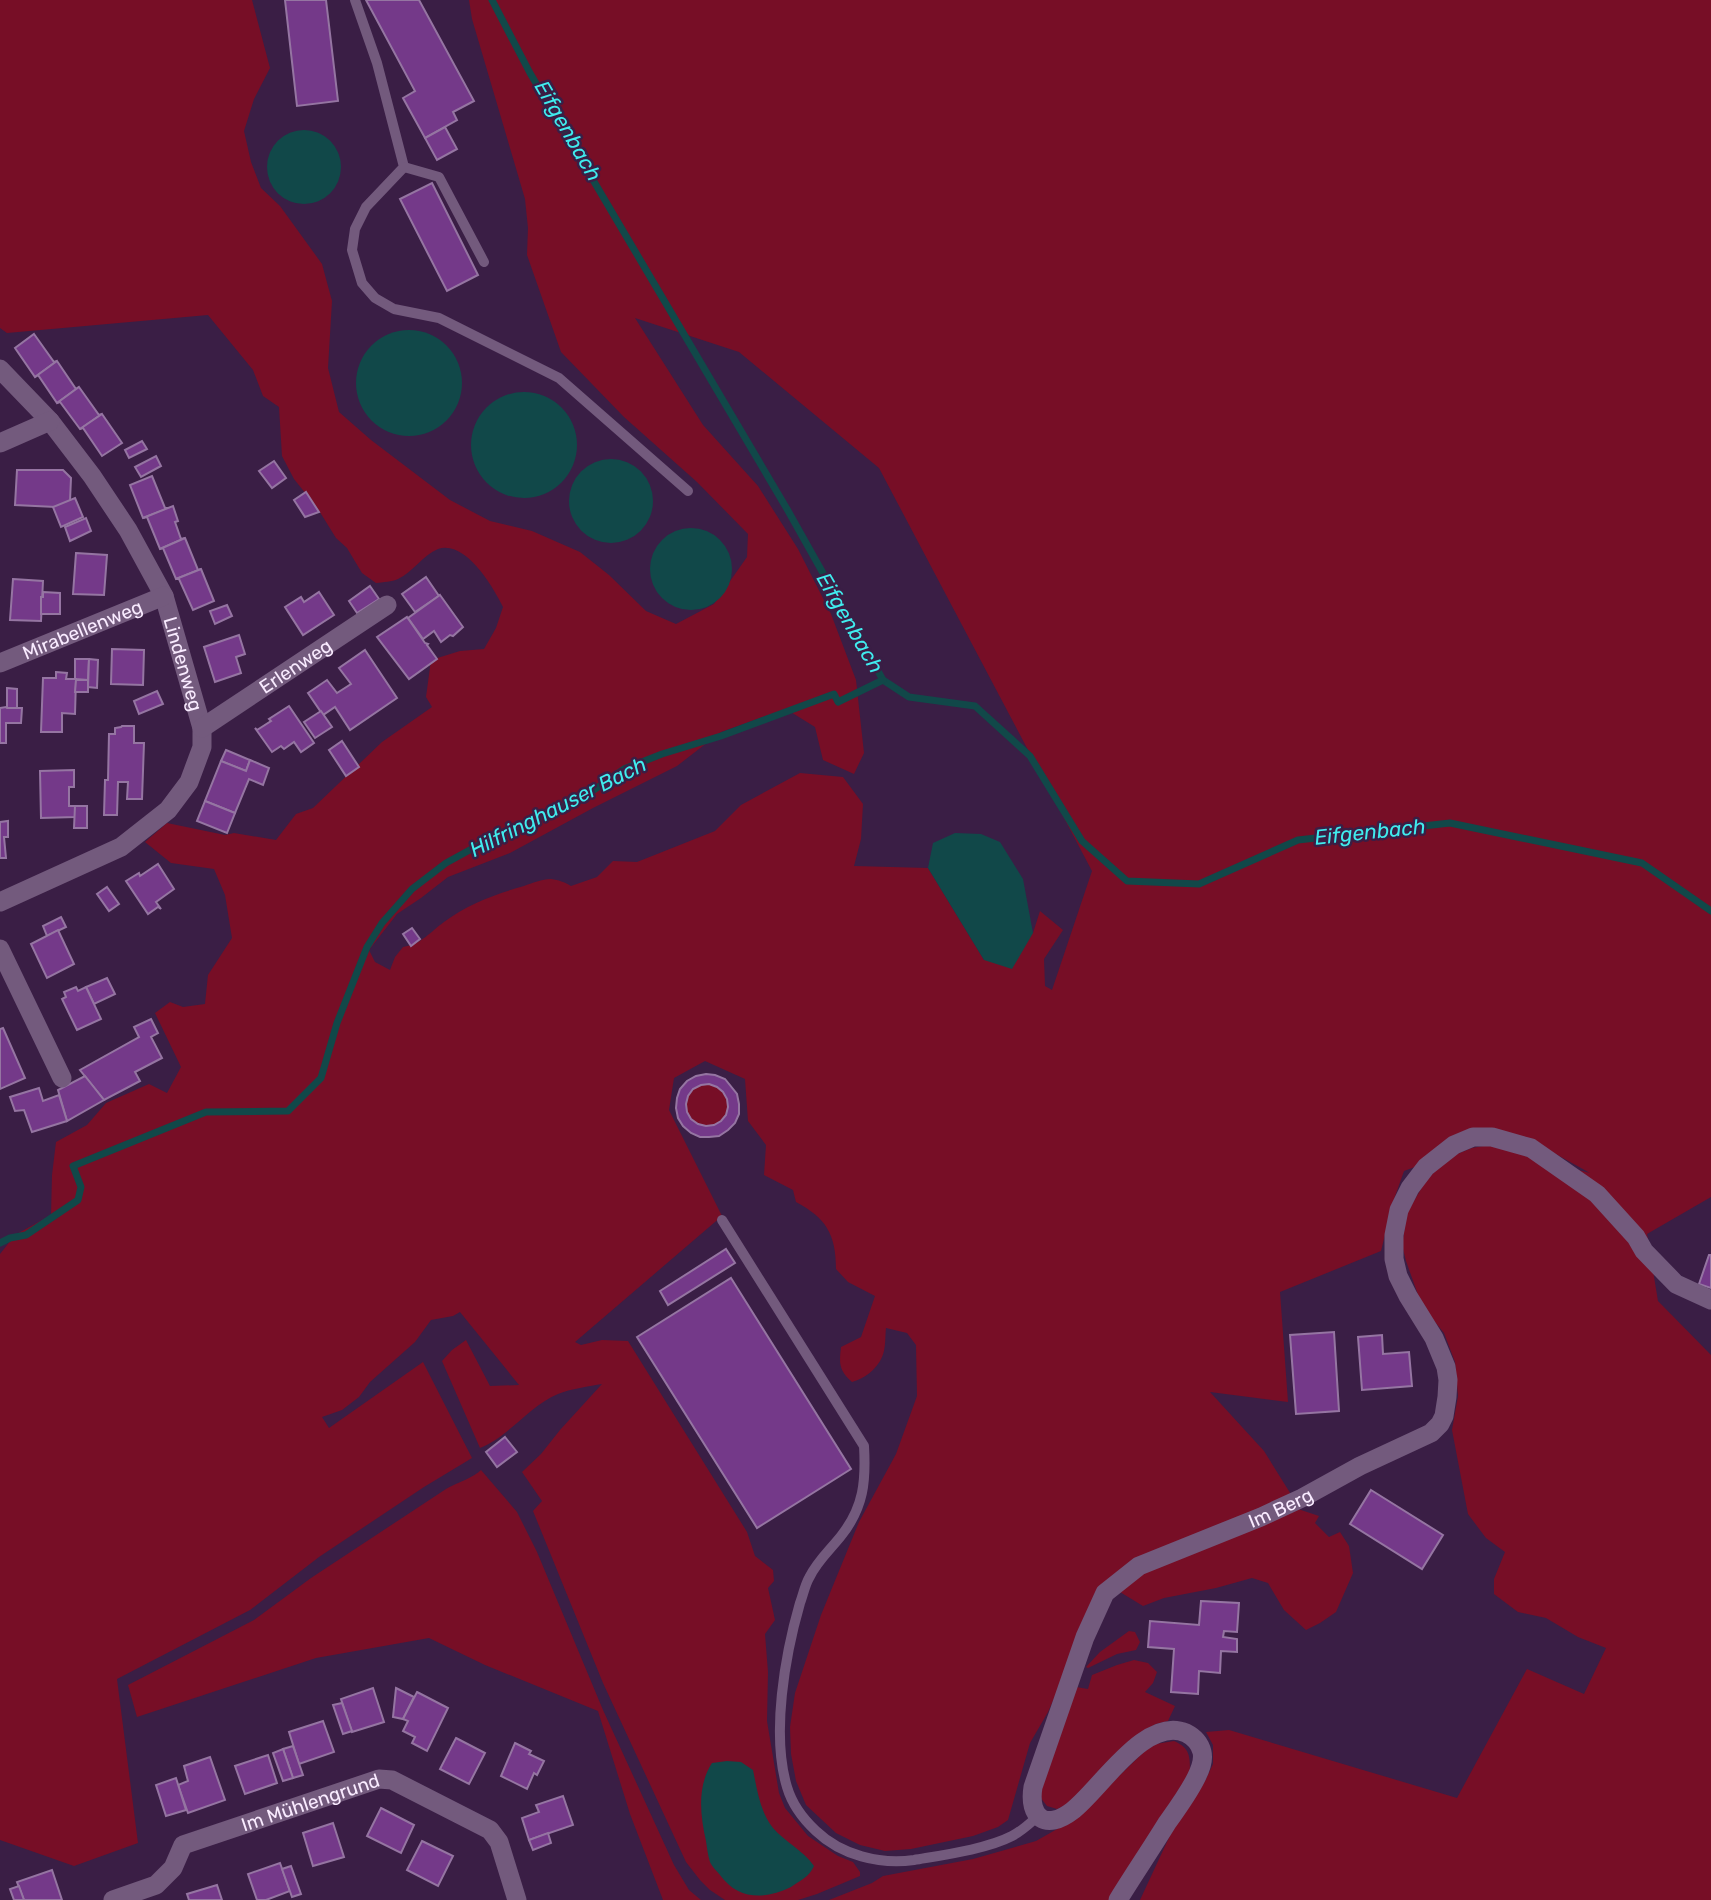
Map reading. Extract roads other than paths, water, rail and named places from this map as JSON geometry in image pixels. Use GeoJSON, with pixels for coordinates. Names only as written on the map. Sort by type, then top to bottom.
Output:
{"type":"FeatureCollection","features":[{"type":"Feature","properties":{"kind":"street","name":"Lindenweg"},"geometry":{"type":"LineString","coordinates":[[0,369],[50,421],[92,476],[128,530],[164,596],[202,728],[202,747],[189,782],[168,810],[121,847],[0,902]]}},
{"type":"Feature","properties":{"kind":"street"},"geometry":{"type":"LineString","coordinates":[[0,443],[50,421]]}},
{"type":"Feature","properties":{"kind":"street","name":"Mirabellenweg"},"geometry":{"type":"LineString","coordinates":[[0,663],[164,596]]}},
{"type":"Feature","properties":{"kind":"street","name":"Erlenweg"},"geometry":{"type":"LineString","coordinates":[[202,728],[387,605]]}},
{"type":"Feature","properties":{"kind":"street"},"geometry":{"type":"LineString","coordinates":[[0,948],[62,1078]]}},
{"type":"Feature","properties":{"kind":"street","name":"Im Berg"},"geometry":{"type":"LineString","coordinates":[[1037,1816],[1032,1808],[1033,1787],[1085,1637],[1105,1593],[1139,1566],[1302,1498],[1360,1465],[1431,1433],[1440,1424],[1447,1397],[1446,1367],[1434,1338],[1398,1276],[1394,1259],[1394,1235],[1399,1210],[1410,1188],[1436,1158],[1454,1145],[1474,1137],[1492,1137],[1531,1148],[1597,1194],[1636,1237],[1644,1251],[1676,1284],[1711,1300]]}},
{"type":"Feature","properties":{"kind":"street"},"geometry":{"type":"LineString","coordinates":[[1037,1816],[1048,1821],[1073,1810],[1125,1756],[1152,1736],[1171,1729],[1197,1741],[1203,1758],[1195,1780],[1118,1900]]}},
{"type":"Feature","properties":{"kind":"street","name":"Im Mühlengrund"},"geometry":{"type":"LineString","coordinates":[[113,1900],[156,1885],[173,1868],[183,1845],[379,1779],[392,1780],[490,1830],[499,1842],[517,1900]]}},
{"type":"Feature","properties":{"kind":"lane"},"geometry":{"type":"LineString","coordinates":[[355,0],[377,63],[404,167]]}},
{"type":"Feature","properties":{"kind":"lane"},"geometry":{"type":"LineString","coordinates":[[404,167],[439,177],[484,262]]}},
{"type":"Feature","properties":{"kind":"lane"},"geometry":{"type":"LineString","coordinates":[[404,167],[366,207],[355,229],[352,250],[362,283],[375,298],[394,309],[439,318],[559,378],[688,491]]}},
{"type":"Feature","properties":{"kind":"lane"},"geometry":{"type":"LineString","coordinates":[[722,1220],[864,1446],[864,1480],[860,1506],[854,1518],[820,1559],[807,1580],[790,1642],[781,1701],[780,1735],[787,1786],[798,1812],[821,1836],[834,1845],[885,1862],[912,1860],[975,1848],[1010,1837],[1024,1829],[1037,1816]]}},
{"type":"Feature","properties":{"kind":"waterway","name":"Eifgenbach"},"geometry":{"type":"LineString","coordinates":[[492,0],[530,73],[787,509],[883,680],[909,697],[975,706],[1030,756],[1082,841],[1127,881],[1199,884],[1298,840],[1450,823],[1642,863],[1711,911]]}},
{"type":"Feature","properties":{"kind":"waterway","name":"Hilfringhauser Bach"},"geometry":{"type":"LineString","coordinates":[[0,1243],[26,1235],[78,1200],[81,1187],[73,1166],[206,1112],[288,1111],[321,1078],[337,1023],[367,947],[382,923],[412,889],[446,863],[497,835],[581,799],[624,769],[834,694],[838,702],[883,680]]}}]}
